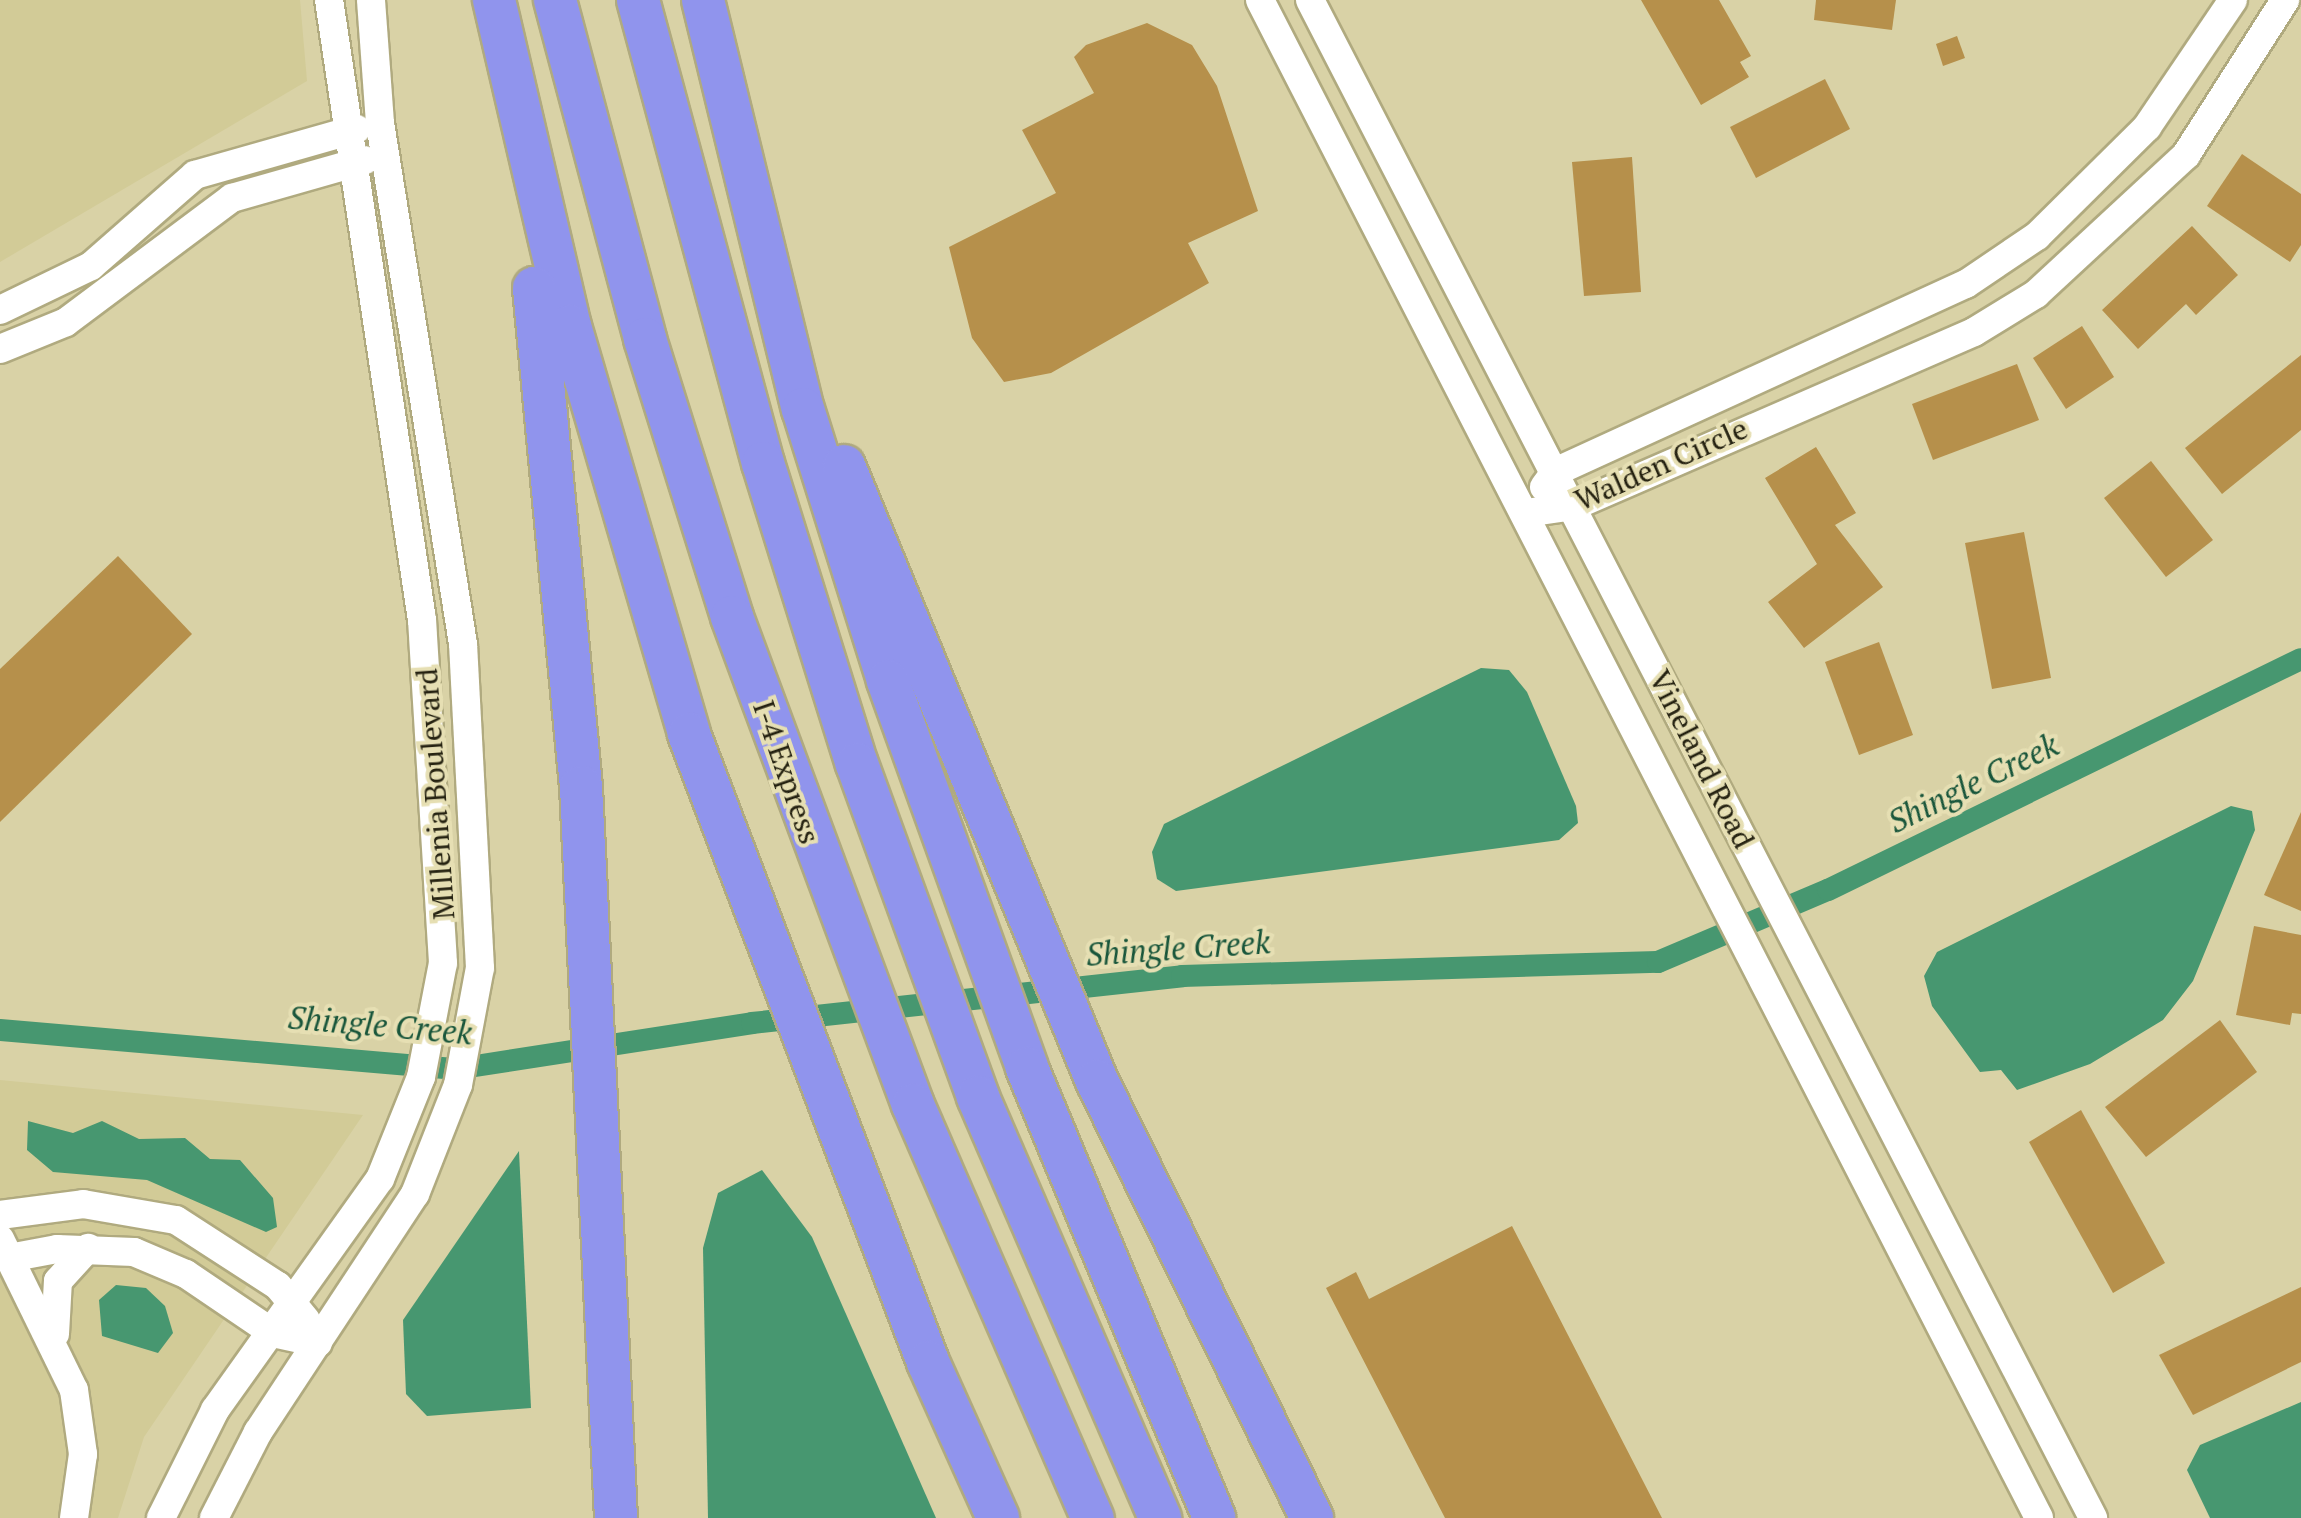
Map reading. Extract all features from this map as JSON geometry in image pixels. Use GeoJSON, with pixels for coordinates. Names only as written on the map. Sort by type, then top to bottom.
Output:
{"type":"FeatureCollection","features":[{"type":"Feature","properties":{"kind":"highway"},"geometry":{"type":"LineString","coordinates":[[494,0],[626,529],[764,940],[819,1084],[998,1518]]}},
{"type":"Feature","properties":{"kind":"highway","name":"I-4 Express"},"geometry":{"type":"LineString","coordinates":[[556,0],[685,471],[836,913],[913,1105],[1092,1518]]}},
{"type":"Feature","properties":{"kind":"highway"},"geometry":{"type":"LineString","coordinates":[[638,0],[763,463],[908,907],[978,1097],[1160,1518]]}},
{"type":"Feature","properties":{"kind":"highway"},"geometry":{"type":"LineString","coordinates":[[703,0],[803,410],[978,935],[1027,1068],[1214,1518]]}},
{"type":"Feature","properties":{"kind":"highway"},"geometry":{"type":"LineString","coordinates":[[531,143],[529,256],[558,498],[596,1109],[616,1518]]}},
{"type":"Feature","properties":{"kind":"highway"},"geometry":{"type":"LineString","coordinates":[[803,410],[851,475],[1024,911],[1097,1081],[1312,1518]]}},
{"type":"Feature","properties":{"kind":"street","name":"Millenia Boulevard"},"geometry":{"type":"LineString","coordinates":[[161,1518],[215,1410],[361,1214],[412,1106],[434,1019],[444,912],[433,715],[342,132],[329,0]]}},
{"type":"Feature","properties":{"kind":"street","name":"Millenia Boulevard"},"geometry":{"type":"LineString","coordinates":[[214,1518],[318,1343],[398,1224],[450,1109],[473,1022],[482,928],[467,684],[380,124],[371,0]]}},
{"type":"Feature","properties":{"kind":"street","name":"Vineland Road"},"geometry":{"type":"LineString","coordinates":[[1260,0],[1769,985],[2039,1518]]}},
{"type":"Feature","properties":{"kind":"street","name":"Vineland Road"},"geometry":{"type":"LineString","coordinates":[[1310,0],[2093,1518]]}},
{"type":"Feature","properties":{"kind":"street","name":"Walden Circle"},"geometry":{"type":"LineString","coordinates":[[1526,512],[1555,472],[1888,323],[2036,236],[2148,128],[2233,0]]}},
{"type":"Feature","properties":{"kind":"street","name":"Walden Circle"},"geometry":{"type":"LineString","coordinates":[[1526,512],[1574,506],[1974,332],[2036,294],[2186,155],[2286,0]]}},
{"type":"Feature","properties":{"kind":"street"},"geometry":{"type":"LineString","coordinates":[[0,310],[90,266],[195,174],[380,124]]}},
{"type":"Feature","properties":{"kind":"street"},"geometry":{"type":"LineString","coordinates":[[0,349],[66,322],[232,198],[385,157]]}},
{"type":"Feature","properties":{"kind":"street"},"geometry":{"type":"LineString","coordinates":[[0,1214],[83,1204],[151,1212],[206,1236],[297,1304],[318,1343]]}},
{"type":"Feature","properties":{"kind":"street"},"geometry":{"type":"LineString","coordinates":[[74,1518],[81,1422],[60,1355],[4,1249],[88,1248],[159,1261],[272,1333],[318,1343]]}},
{"type":"Feature","properties":{"kind":"street"},"geometry":{"type":"LineString","coordinates":[[60,1355],[55,1292],[88,1248]]}},
{"type":"Feature","properties":{"kind":"shaded area"},"geometry":{"type":"Polygon","coordinates":[[[0,0],[300,0],[307,81],[0,262],[0,0]]]}},
{"type":"Feature","properties":{"kind":"shaded area"},"geometry":{"type":"Polygon","coordinates":[[[1481,668],[1509,670],[1527,692],[1576,806],[1578,823],[1559,840],[1176,891],[1157,879],[1152,852],[1164,824],[1481,668]]]}},
{"type":"Feature","properties":{"kind":"shaded area"},"geometry":{"type":"Polygon","coordinates":[[[2231,806],[2252,811],[2255,830],[2193,981],[2163,1020],[2090,1064],[2017,1090],[2001,1070],[1980,1072],[1932,1006],[1924,976],[1937,952],[2231,806]]]}},
{"type":"Feature","properties":{"kind":"shaded area"},"geometry":{"type":"Polygon","coordinates":[[[0,1080],[363,1115],[144,1437],[118,1518],[0,1518],[0,1080]]]}},
{"type":"Feature","properties":{"kind":"shaded area"},"geometry":{"type":"Polygon","coordinates":[[[28,1121],[73,1133],[102,1121],[139,1139],[185,1138],[210,1159],[240,1160],[273,1198],[277,1227],[266,1232],[147,1180],[53,1172],[27,1150],[28,1121]]]}},
{"type":"Feature","properties":{"kind":"shaded area"},"geometry":{"type":"Polygon","coordinates":[[[519,1151],[531,1408],[427,1416],[406,1394],[403,1320],[519,1151]]]}},
{"type":"Feature","properties":{"kind":"shaded area"},"geometry":{"type":"Polygon","coordinates":[[[762,1170],[812,1237],[936,1518],[708,1518],[703,1248],[718,1193],[762,1170]]]}},
{"type":"Feature","properties":{"kind":"shaded area"},"geometry":{"type":"Polygon","coordinates":[[[116,1285],[146,1288],[165,1306],[173,1333],[158,1353],[102,1336],[99,1300],[116,1285]]]}},
{"type":"Feature","properties":{"kind":"shaded area"},"geometry":{"type":"Polygon","coordinates":[[[2301,1402],[2301,1518],[2210,1518],[2187,1470],[2200,1445],[2301,1402]]]}},
{"type":"Feature","properties":{"kind":"building"},"geometry":{"type":"Polygon","coordinates":[[[1641,0],[1719,0],[1751,56],[1740,62],[1749,77],[1701,105],[1641,0]]]}},
{"type":"Feature","properties":{"kind":"building"},"geometry":{"type":"Polygon","coordinates":[[[1816,0],[1896,0],[1892,30],[1814,20],[1816,0]]]}},
{"type":"Feature","properties":{"kind":"building"},"geometry":{"type":"Polygon","coordinates":[[[1147,23],[1192,45],[1217,86],[1258,211],[1188,243],[1209,283],[1051,373],[1004,382],[972,338],[949,247],[1056,193],[1022,130],[1094,93],[1074,57],[1086,45],[1147,23]]]}},
{"type":"Feature","properties":{"kind":"building"},"geometry":{"type":"Polygon","coordinates":[[[1957,36],[1965,58],[1943,66],[1936,44],[1957,36]]]}},
{"type":"Feature","properties":{"kind":"building"},"geometry":{"type":"Polygon","coordinates":[[[1825,79],[1850,129],[1756,178],[1730,127],[1825,79]]]}},
{"type":"Feature","properties":{"kind":"building"},"geometry":{"type":"Polygon","coordinates":[[[2242,154],[2301,194],[2301,245],[2290,262],[2207,206],[2242,154]]]}},
{"type":"Feature","properties":{"kind":"building"},"geometry":{"type":"Polygon","coordinates":[[[1632,157],[1641,292],[1584,296],[1572,162],[1632,157]]]}},
{"type":"Feature","properties":{"kind":"building"},"geometry":{"type":"Polygon","coordinates":[[[2192,226],[2238,275],[2196,315],[2186,304],[2138,349],[2102,310],[2192,226]]]}},
{"type":"Feature","properties":{"kind":"building"},"geometry":{"type":"Polygon","coordinates":[[[2082,326],[2114,377],[2066,409],[2033,358],[2082,326]]]}},
{"type":"Feature","properties":{"kind":"building"},"geometry":{"type":"Polygon","coordinates":[[[2301,355],[2301,430],[2222,494],[2185,448],[2301,355]]]}},
{"type":"Feature","properties":{"kind":"building"},"geometry":{"type":"Polygon","coordinates":[[[2017,364],[2039,420],[1933,460],[1912,404],[2017,364]]]}},
{"type":"Feature","properties":{"kind":"building"},"geometry":{"type":"Polygon","coordinates":[[[1816,447],[1856,513],[1835,525],[1883,587],[1804,648],[1768,602],[1817,564],[1765,478],[1816,447]]]}},
{"type":"Feature","properties":{"kind":"building"},"geometry":{"type":"Polygon","coordinates":[[[2151,461],[2213,540],[2166,577],[2104,498],[2151,461]]]}},
{"type":"Feature","properties":{"kind":"building"},"geometry":{"type":"Polygon","coordinates":[[[2024,532],[2051,678],[1992,689],[1965,543],[2024,532]]]}},
{"type":"Feature","properties":{"kind":"building"},"geometry":{"type":"Polygon","coordinates":[[[118,556],[192,634],[0,822],[0,669],[118,556]]]}},
{"type":"Feature","properties":{"kind":"building"},"geometry":{"type":"Polygon","coordinates":[[[1879,642],[1913,735],[1859,755],[1825,662],[1879,642]]]}},
{"type":"Feature","properties":{"kind":"building"},"geometry":{"type":"Polygon","coordinates":[[[2301,812],[2301,911],[2264,895],[2301,812]]]}},
{"type":"Feature","properties":{"kind":"building"},"geometry":{"type":"Polygon","coordinates":[[[2254,926],[2301,935],[2301,1014],[2292,1013],[2290,1025],[2236,1015],[2254,926]]]}},
{"type":"Feature","properties":{"kind":"building"},"geometry":{"type":"Polygon","coordinates":[[[2220,1020],[2257,1072],[2146,1157],[2105,1107],[2220,1020]]]}},
{"type":"Feature","properties":{"kind":"building"},"geometry":{"type":"Polygon","coordinates":[[[2081,1110],[2165,1263],[2113,1293],[2029,1142],[2081,1110]]]}},
{"type":"Feature","properties":{"kind":"building"},"geometry":{"type":"Polygon","coordinates":[[[1512,1226],[1662,1518],[1445,1518],[1326,1288],[1356,1272],[1369,1299],[1512,1226]]]}},
{"type":"Feature","properties":{"kind":"building"},"geometry":{"type":"Polygon","coordinates":[[[2301,1287],[2301,1362],[2193,1415],[2159,1355],[2301,1287]]]}},
{"type":"Feature","properties":{"kind":"waterway","name":"Shingle Creek"},"geometry":{"type":"LineString","coordinates":[[0,1030],[456,1069],[752,1023],[1182,976],[1658,962],[1828,890],[2301,659]]}}]}
